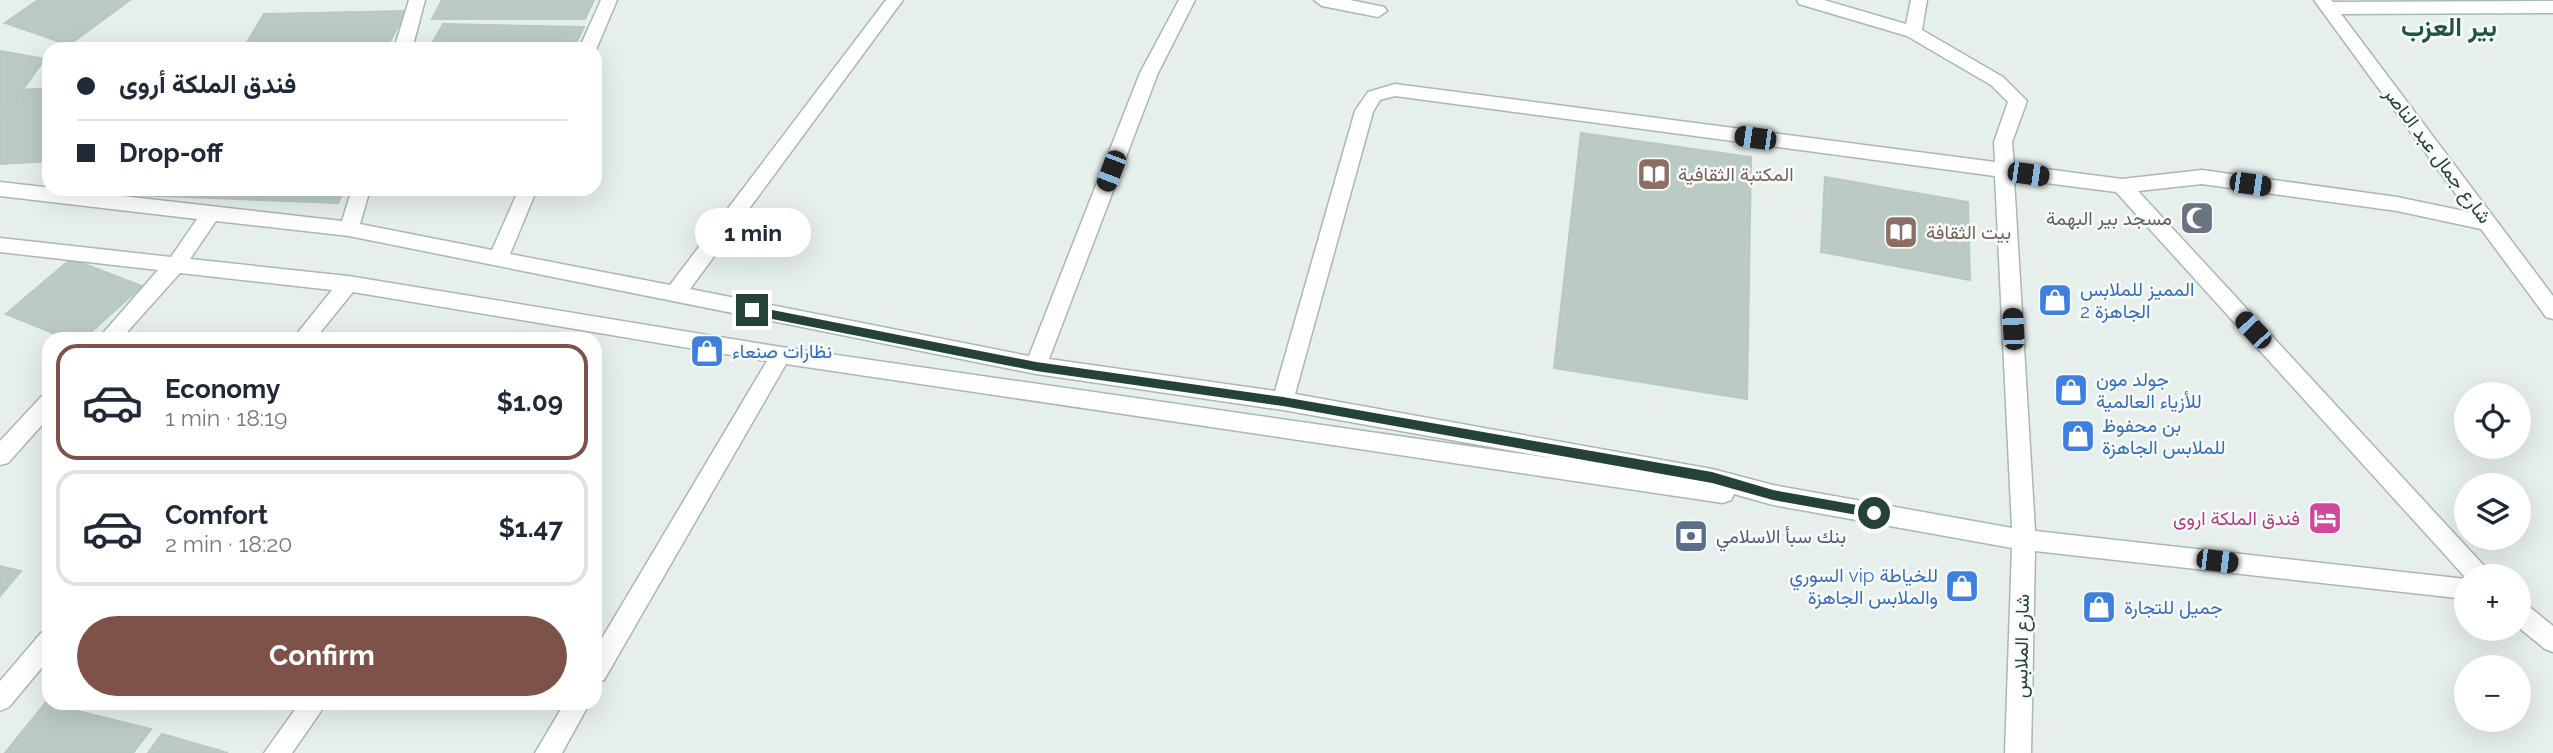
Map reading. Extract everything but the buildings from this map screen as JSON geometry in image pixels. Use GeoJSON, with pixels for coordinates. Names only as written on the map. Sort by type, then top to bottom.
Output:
{"type":"FeatureCollection","features":[{"type":"Feature","properties":{"kind":"street"},"geometry":{"type":"LineString","coordinates":[[405,42],[417,0]]}},
{"type":"Feature","properties":{"kind":"street"},"geometry":{"type":"LineString","coordinates":[[591,42],[609,0]]}},
{"type":"Feature","properties":{"kind":"street"},"geometry":{"type":"LineString","coordinates":[[674,295],[895,0]]}},
{"type":"Feature","properties":{"kind":"street"},"geometry":{"type":"LineString","coordinates":[[1036,366],[1149,73],[1187,0]]}},
{"type":"Feature","properties":{"kind":"street"},"geometry":{"type":"LineString","coordinates":[[1322,0],[1378,11]]}},
{"type":"Feature","properties":{"kind":"street"},"geometry":{"type":"LineString","coordinates":[[1805,0],[1913,32],[1919,0]]}},
{"type":"Feature","properties":{"kind":"street"},"geometry":{"type":"LineString","coordinates":[[2325,4],[2553,7]]}},
{"type":"Feature","properties":{"kind":"street","name":"شارع جمال عبد الناصر"},"geometry":{"type":"LineString","coordinates":[[2325,4],[2553,310]]}},
{"type":"Feature","properties":{"kind":"street","name":"شارع الملابس"},"geometry":{"type":"LineString","coordinates":[[1913,32],[1997,81],[2018,101],[2003,142],[2024,540],[2018,753]]}},
{"type":"Feature","properties":{"kind":"street"},"geometry":{"type":"LineString","coordinates":[[1283,401],[1364,111],[1374,96],[1395,90],[2122,186],[2202,177],[2396,204],[2489,223]]}},
{"type":"Feature","properties":{"kind":"street"},"geometry":{"type":"LineString","coordinates":[[2122,186],[2468,564]]}},
{"type":"Feature","properties":{"kind":"street"},"geometry":{"type":"LineString","coordinates":[[0,189],[42,194]]}},
{"type":"Feature","properties":{"kind":"street"},"geometry":{"type":"LineString","coordinates":[[62,196],[349,229],[1036,366],[1283,401],[1712,478],[1773,495],[2024,540],[2454,588]]}},
{"type":"Feature","properties":{"kind":"street"},"geometry":{"type":"LineString","coordinates":[[349,229],[359,196]]}},
{"type":"Feature","properties":{"kind":"street"},"geometry":{"type":"LineString","coordinates":[[498,260],[525,196]]}},
{"type":"Feature","properties":{"kind":"street"},"geometry":{"type":"LineString","coordinates":[[114,332],[177,263],[211,213]]}},
{"type":"Feature","properties":{"kind":"street"},"geometry":{"type":"LineString","coordinates":[[0,245],[177,263],[348,285],[590,332]]}},
{"type":"Feature","properties":{"kind":"street"},"geometry":{"type":"LineString","coordinates":[[309,332],[348,285]]}},
{"type":"Feature","properties":{"kind":"street"},"geometry":{"type":"LineString","coordinates":[[602,333],[781,355],[1724,494],[1773,495]]}},
{"type":"Feature","properties":{"kind":"street"},"geometry":{"type":"LineString","coordinates":[[602,660],[781,355]]}},
{"type":"Feature","properties":{"kind":"street"},"geometry":{"type":"LineString","coordinates":[[0,456],[42,410]]}},
{"type":"Feature","properties":{"kind":"street"},"geometry":{"type":"LineString","coordinates":[[2531,623],[2553,641]]}},
{"type":"Feature","properties":{"kind":"street"},"geometry":{"type":"LineString","coordinates":[[0,699],[42,649]]}},
{"type":"Feature","properties":{"kind":"street"},"geometry":{"type":"LineString","coordinates":[[277,753],[309,710]]}},
{"type":"Feature","properties":{"kind":"street"},"geometry":{"type":"LineString","coordinates":[[548,753],[573,710]]}},
{"type":"Feature","properties":{"kind":"place","name":"المكتبة الثقافية"},"geometry":{"type":"Point","coordinates":[1654,174]}},
{"type":"Feature","properties":{"kind":"place","name":"مسجد بير البهمة"},"geometry":{"type":"Point","coordinates":[2197,218]}},
{"type":"Feature","properties":{"kind":"place","name":"بيت الثقافة"},"geometry":{"type":"Point","coordinates":[1901,232]}},
{"type":"Feature","properties":{"kind":"place","name":"المميز للملابس الجاهزة 2"},"geometry":{"type":"Point","coordinates":[2055,300]}},
{"type":"Feature","properties":{"kind":"place","name":"نظارات صنعاء"},"geometry":{"type":"Point","coordinates":[707,351]}},
{"type":"Feature","properties":{"kind":"place","name":"جولد مون للأزياء العالمية"},"geometry":{"type":"Point","coordinates":[2071,390]}},
{"type":"Feature","properties":{"kind":"place","name":"بن محفوظ للملابس الجاهزة"},"geometry":{"type":"Point","coordinates":[2078,436]}},
{"type":"Feature","properties":{"kind":"place","name":"فندق الملكة اروى"},"geometry":{"type":"Point","coordinates":[2325,518]}},
{"type":"Feature","properties":{"kind":"place","name":"بنك سبأ الاسلامي"},"geometry":{"type":"Point","coordinates":[1691,536]}},
{"type":"Feature","properties":{"kind":"place","name":"السوري vip للخياطة والملابس الجاهزة"},"geometry":{"type":"Point","coordinates":[1962,586]}},
{"type":"Feature","properties":{"kind":"place","name":"جميل للتجارة"},"geometry":{"type":"Point","coordinates":[2099,607]}},
{"type":"Feature","properties":{"kind":"district","name":"بير العزب"},"geometry":{"type":"Point","coordinates":[2449,27]}},
{"type":"Feature","properties":{"kind":"route"},"geometry":{"type":"LineString","coordinates":[[752,310],[1036,366],[1283,401],[1712,478],[1773,495],[1874,513]]}}]}
